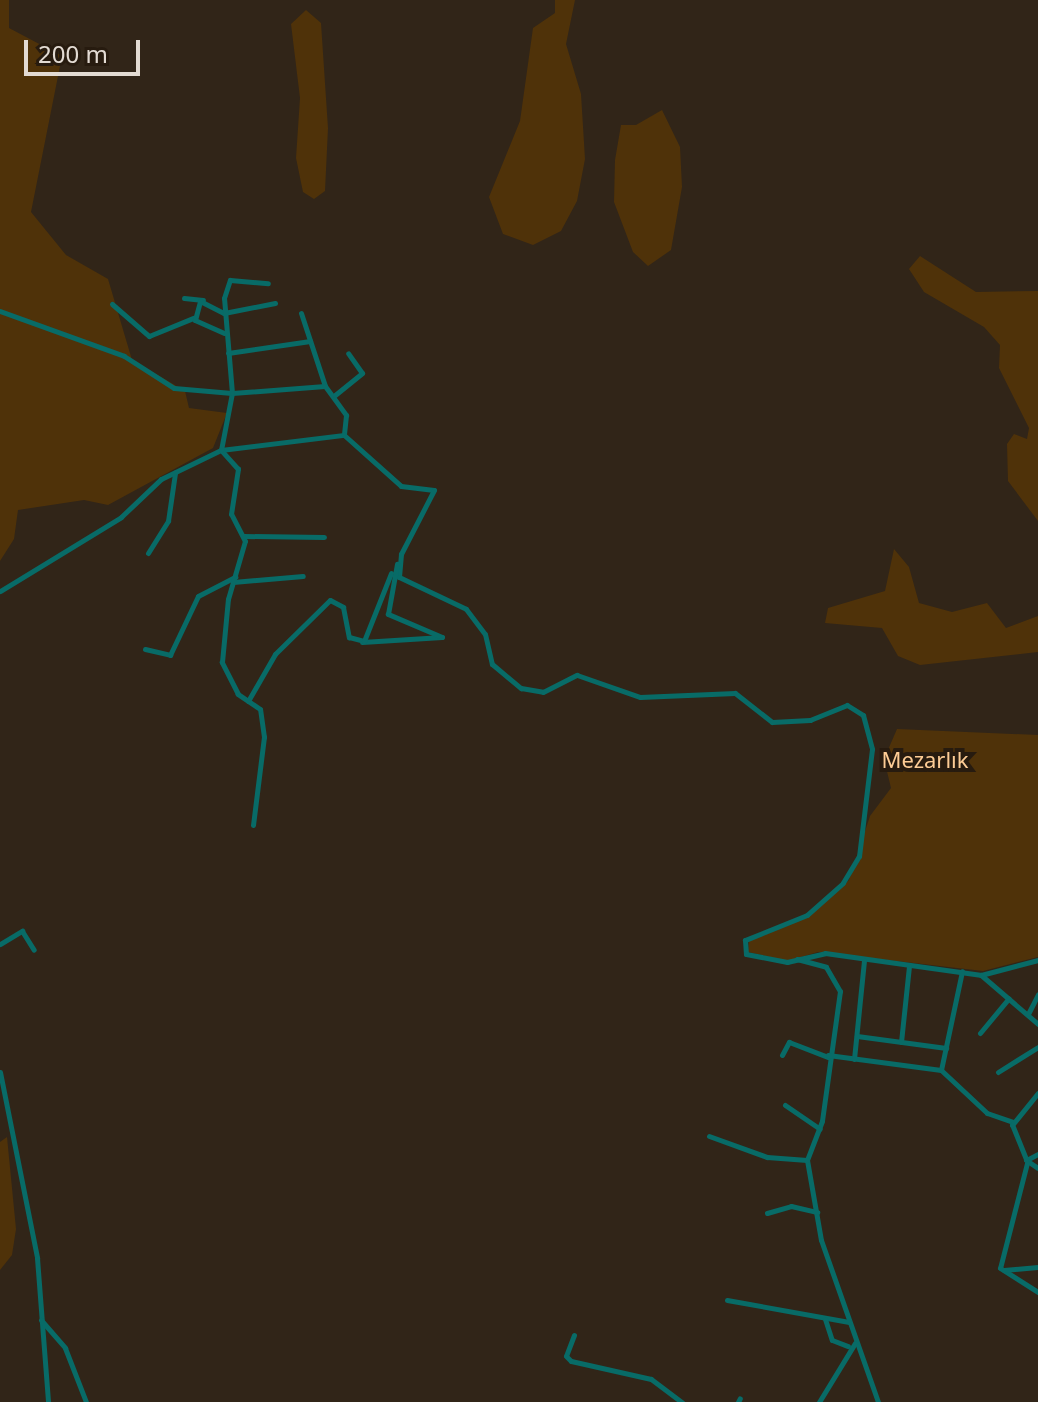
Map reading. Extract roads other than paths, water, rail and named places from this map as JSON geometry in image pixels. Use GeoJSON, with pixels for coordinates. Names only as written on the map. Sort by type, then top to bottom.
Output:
{"type":"FeatureCollection","features":[{"type":"Feature","properties":{"kind":"street"},"geometry":{"type":"LineString","coordinates":[[221,450],[232,393],[224,313],[229,281],[268,283]]}},
{"type":"Feature","properties":{"kind":"street"},"geometry":{"type":"LineString","coordinates":[[184,298],[203,300],[224,313],[275,303]]}},
{"type":"Feature","properties":{"kind":"street"},"geometry":{"type":"LineString","coordinates":[[112,304],[149,336],[194,318],[203,300]]}},
{"type":"Feature","properties":{"kind":"street"},"geometry":{"type":"LineString","coordinates":[[0,311],[124,356],[174,388],[232,393],[325,386]]}},
{"type":"Feature","properties":{"kind":"street"},"geometry":{"type":"LineString","coordinates":[[301,313],[325,386],[335,395],[346,415],[344,435]]}},
{"type":"Feature","properties":{"kind":"street"},"geometry":{"type":"LineString","coordinates":[[194,318],[226,335]]}},
{"type":"Feature","properties":{"kind":"street"},"geometry":{"type":"LineString","coordinates":[[228,353],[310,341]]}},
{"type":"Feature","properties":{"kind":"street"},"geometry":{"type":"LineString","coordinates":[[335,395],[362,373],[348,353]]}},
{"type":"Feature","properties":{"kind":"street"},"geometry":{"type":"LineString","coordinates":[[0,591],[39,573],[175,472],[221,450],[344,435],[401,486],[435,491],[391,573],[362,642]]}},
{"type":"Feature","properties":{"kind":"street"},"geometry":{"type":"LineString","coordinates":[[221,450],[237,466],[231,514],[244,536],[234,579],[222,662],[248,701],[260,709],[264,737],[253,825]]}},
{"type":"Feature","properties":{"kind":"street"},"geometry":{"type":"LineString","coordinates":[[148,553],[168,521],[175,472]]}},
{"type":"Feature","properties":{"kind":"street"},"geometry":{"type":"LineString","coordinates":[[244,536],[324,537]]}},
{"type":"Feature","properties":{"kind":"street"},"geometry":{"type":"LineString","coordinates":[[398,563],[406,584],[439,591],[466,609],[485,634],[492,664],[531,692],[577,675],[640,697],[735,693],[772,722],[810,720],[847,705],[859,710],[872,749],[859,856],[843,883],[807,915],[742,945],[748,955],[795,959],[826,967],[839,986],[838,1031],[828,1056],[820,1129],[807,1160],[817,1212],[849,1322],[851,1345],[878,1402]]}},
{"type":"Feature","properties":{"kind":"street"},"geometry":{"type":"LineString","coordinates":[[248,701],[275,654],[330,600],[341,603],[347,634],[362,642],[442,637],[388,614],[391,573]]}},
{"type":"Feature","properties":{"kind":"street"},"geometry":{"type":"LineString","coordinates":[[145,649],[170,655],[198,596],[234,579],[303,576]]}},
{"type":"Feature","properties":{"kind":"street"},"geometry":{"type":"LineString","coordinates":[[0,944],[22,931],[34,950]]}},
{"type":"Feature","properties":{"kind":"street"},"geometry":{"type":"LineString","coordinates":[[795,959],[825,953],[864,961],[981,975],[1038,960]]}},
{"type":"Feature","properties":{"kind":"street"},"geometry":{"type":"LineString","coordinates":[[854,1059],[864,961]]}},
{"type":"Feature","properties":{"kind":"street"},"geometry":{"type":"LineString","coordinates":[[901,1042],[909,966]]}},
{"type":"Feature","properties":{"kind":"street"},"geometry":{"type":"LineString","coordinates":[[941,1070],[962,971]]}},
{"type":"Feature","properties":{"kind":"street"},"geometry":{"type":"LineString","coordinates":[[981,975],[1038,1024]]}},
{"type":"Feature","properties":{"kind":"street"},"geometry":{"type":"LineString","coordinates":[[1028,1014],[1038,994]]}},
{"type":"Feature","properties":{"kind":"street"},"geometry":{"type":"LineString","coordinates":[[980,1033],[1009,998]]}},
{"type":"Feature","properties":{"kind":"street"},"geometry":{"type":"LineString","coordinates":[[857,1036],[946,1048]]}},
{"type":"Feature","properties":{"kind":"street"},"geometry":{"type":"LineString","coordinates":[[782,1055],[789,1042],[828,1056],[941,1070],[987,1113],[1013,1122]]}},
{"type":"Feature","properties":{"kind":"street"},"geometry":{"type":"LineString","coordinates":[[998,1072],[1038,1047]]}},
{"type":"Feature","properties":{"kind":"street"},"geometry":{"type":"LineString","coordinates":[[0,1072],[37,1258],[48,1402]]}},
{"type":"Feature","properties":{"kind":"street"},"geometry":{"type":"LineString","coordinates":[[1013,1122],[1037,1095]]}},
{"type":"Feature","properties":{"kind":"street"},"geometry":{"type":"LineString","coordinates":[[785,1105],[820,1129]]}},
{"type":"Feature","properties":{"kind":"street"},"geometry":{"type":"LineString","coordinates":[[1004,1270],[1007,1221],[1026,1161],[1013,1122]]}},
{"type":"Feature","properties":{"kind":"street"},"geometry":{"type":"LineString","coordinates":[[709,1136],[772,1158],[807,1160]]}},
{"type":"Feature","properties":{"kind":"street"},"geometry":{"type":"LineString","coordinates":[[1026,1161],[1038,1154]]}},
{"type":"Feature","properties":{"kind":"street"},"geometry":{"type":"LineString","coordinates":[[1026,1161],[1038,1168]]}},
{"type":"Feature","properties":{"kind":"street"},"geometry":{"type":"LineString","coordinates":[[767,1213],[791,1206],[817,1212]]}},
{"type":"Feature","properties":{"kind":"street"},"geometry":{"type":"LineString","coordinates":[[1004,1270],[1038,1267]]}},
{"type":"Feature","properties":{"kind":"street"},"geometry":{"type":"LineString","coordinates":[[1004,1270],[1038,1292]]}},
{"type":"Feature","properties":{"kind":"street"},"geometry":{"type":"LineString","coordinates":[[727,1300],[849,1322]]}},
{"type":"Feature","properties":{"kind":"street"},"geometry":{"type":"LineString","coordinates":[[40,1319],[65,1348],[86,1402]]}},
{"type":"Feature","properties":{"kind":"street"},"geometry":{"type":"LineString","coordinates":[[824,1319],[832,1340],[851,1345]]}},
{"type":"Feature","properties":{"kind":"street"},"geometry":{"type":"LineString","coordinates":[[574,1335],[566,1356],[571,1361],[651,1379],[682,1402]]}},
{"type":"Feature","properties":{"kind":"street"},"geometry":{"type":"LineString","coordinates":[[819,1402],[851,1345]]}},
{"type":"Feature","properties":{"kind":"park label","name":"Mezarlık"},"geometry":{"type":"Point","coordinates":[925,760]}}]}
